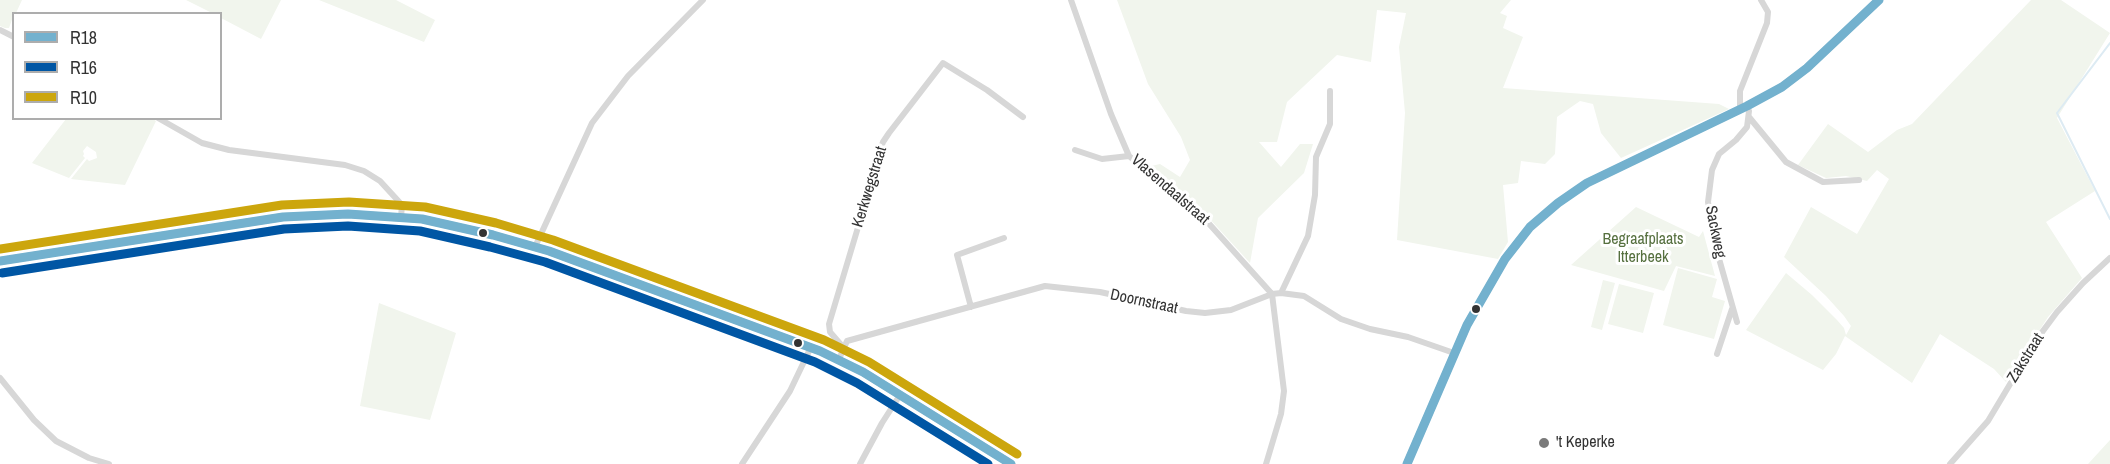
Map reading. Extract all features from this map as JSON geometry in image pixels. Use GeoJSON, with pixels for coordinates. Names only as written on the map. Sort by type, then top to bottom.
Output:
{"type":"FeatureCollection","features":[{"type":"Feature","properties":{"kind":"main road"},"geometry":{"type":"LineString","coordinates":[[0,261],[219,226],[315,214],[400,217],[483,233],[535,247],[811,347],[838,359],[900,395],[1011,464]]}},
{"type":"Feature","properties":{"kind":"street"},"geometry":{"type":"LineString","coordinates":[[535,247],[592,123],[628,76],[703,0]]}},
{"type":"Feature","properties":{"kind":"street","name":"Vlasendaalstraat"},"geometry":{"type":"LineString","coordinates":[[1071,0],[1111,114],[1129,156],[1203,218],[1272,294]]}},
{"type":"Feature","properties":{"kind":"street"},"geometry":{"type":"LineString","coordinates":[[1761,0],[1766,6],[1768,18],[1740,91],[1744,108],[1786,162],[1823,182],[1859,180]]}},
{"type":"Feature","properties":{"kind":"street"},"geometry":{"type":"LineString","coordinates":[[1407,464],[1467,325],[1504,259],[1530,227],[1558,202],[1587,183],[1744,108],[1782,87],[1807,68],[1879,0]]}},
{"type":"Feature","properties":{"kind":"street","name":"Kerkwegstraat"},"geometry":{"type":"LineString","coordinates":[[843,346],[830,332],[829,324],[877,159],[883,142],[942,63],[987,90],[1023,117]]}},
{"type":"Feature","properties":{"kind":"street"},"geometry":{"type":"LineString","coordinates":[[1281,293],[1308,236],[1315,195],[1316,157],[1330,124],[1330,91]]}},
{"type":"Feature","properties":{"kind":"street","name":"Sackweg"},"geometry":{"type":"LineString","coordinates":[[1737,322],[1711,225],[1708,202],[1712,170],[1719,154],[1747,127],[1749,117]]}},
{"type":"Feature","properties":{"kind":"street"},"geometry":{"type":"LineString","coordinates":[[162,120],[202,143],[229,150],[345,165],[364,171],[380,182],[402,205],[400,217]]}},
{"type":"Feature","properties":{"kind":"street"},"geometry":{"type":"LineString","coordinates":[[1075,150],[1102,159],[1129,156]]}},
{"type":"Feature","properties":{"kind":"street"},"geometry":{"type":"LineString","coordinates":[[971,307],[957,255],[1004,238]]}},
{"type":"Feature","properties":{"kind":"street","name":"Zakstraat"},"geometry":{"type":"LineString","coordinates":[[1950,464],[1988,421],[2037,339],[2057,312],[2110,258]]}},
{"type":"Feature","properties":{"kind":"street","name":"Doornstraat"},"geometry":{"type":"LineString","coordinates":[[843,346],[847,341],[1045,286],[1100,292],[1205,313],[1231,310],[1272,294],[1304,296],[1341,319],[1370,329],[1408,337],[1454,353]]}},
{"type":"Feature","properties":{"kind":"street"},"geometry":{"type":"LineString","coordinates":[[1266,464],[1281,414],[1284,391],[1272,294]]}},
{"type":"Feature","properties":{"kind":"street"},"geometry":{"type":"LineString","coordinates":[[1717,354],[1732,309]]}},
{"type":"Feature","properties":{"kind":"street"},"geometry":{"type":"LineString","coordinates":[[838,359],[843,346]]}},
{"type":"Feature","properties":{"kind":"street"},"geometry":{"type":"LineString","coordinates":[[742,464],[790,391],[811,347]]}},
{"type":"Feature","properties":{"kind":"street"},"geometry":{"type":"LineString","coordinates":[[0,378],[34,420],[56,441],[89,458],[109,464]]}},
{"type":"Feature","properties":{"kind":"street"},"geometry":{"type":"LineString","coordinates":[[860,464],[900,395]]}},
{"type":"Feature","properties":{"kind":"green space"},"geometry":{"type":"Polygon","coordinates":[[[0,0],[22,0],[16,12],[12,12],[9,28],[0,26],[0,0]]]}},
{"type":"Feature","properties":{"kind":"green space"},"geometry":{"type":"Polygon","coordinates":[[[186,0],[281,0],[261,39],[222,19],[222,12],[210,12],[186,0]]]}},
{"type":"Feature","properties":{"kind":"green space"},"geometry":{"type":"Polygon","coordinates":[[[319,0],[396,0],[435,20],[424,42],[319,0]]]}},
{"type":"Feature","properties":{"kind":"green space"},"geometry":{"type":"Polygon","coordinates":[[[1117,0],[1511,0],[1500,13],[1507,16],[1503,28],[1523,37],[1503,88],[1719,104],[1729,109],[1621,158],[1601,133],[1593,104],[1580,101],[1557,117],[1555,154],[1545,164],[1521,161],[1518,183],[1503,185],[1508,242],[1498,259],[1397,240],[1405,113],[1399,47],[1406,13],[1377,10],[1371,62],[1337,55],[1287,102],[1277,142],[1259,142],[1281,167],[1300,144],[1313,144],[1304,173],[1258,218],[1250,263],[1197,205],[1147,167],[1160,164],[1180,177],[1190,160],[1181,137],[1148,84],[1117,0]]]}},
{"type":"Feature","properties":{"kind":"green space"},"geometry":{"type":"Polygon","coordinates":[[[2031,0],[2061,0],[2110,33],[2057,118],[2095,191],[2046,222],[2082,278],[2048,317],[2006,382],[1994,369],[1940,334],[1912,383],[1845,336],[1836,354],[1823,370],[1746,330],[1786,273],[1837,320],[1844,328],[1846,335],[1851,326],[1844,316],[1784,257],[1811,207],[1857,234],[1889,179],[1877,170],[1867,181],[1846,176],[1826,178],[1798,165],[1828,124],[1868,152],[1897,130],[1912,124],[2031,0]]]}},
{"type":"Feature","properties":{"kind":"green space"},"geometry":{"type":"Polygon","coordinates":[[[65,120],[156,121],[125,185],[71,179],[87,159],[89,161],[97,158],[96,152],[87,146],[83,151],[85,158],[69,178],[32,163],[65,120]]]}},
{"type":"Feature","properties":{"kind":"green space","name":"Begraafplaats Itterbeek"},"geometry":{"type":"Polygon","coordinates":[[[1636,207],[1699,237],[1703,231],[1715,276],[1676,266],[1664,291],[1571,265],[1636,207]]]}},
{"type":"Feature","properties":{"kind":"green space"},"geometry":{"type":"Polygon","coordinates":[[[1678,268],[1717,279],[1712,297],[1725,301],[1714,339],[1663,325],[1678,268]]]}},
{"type":"Feature","properties":{"kind":"green space"},"geometry":{"type":"Polygon","coordinates":[[[1603,280],[1615,283],[1602,330],[1591,327],[1603,280]]]}},
{"type":"Feature","properties":{"kind":"green space"},"geometry":{"type":"Polygon","coordinates":[[[1619,284],[1654,293],[1643,333],[1608,324],[1619,284]]]}},
{"type":"Feature","properties":{"kind":"green space"},"geometry":{"type":"Polygon","coordinates":[[[379,303],[456,333],[430,420],[360,406],[379,303]]]}},
{"type":"Feature","properties":{"kind":"green space"},"geometry":{"type":"Polygon","coordinates":[[[2110,440],[2110,464],[2088,464],[2110,440]]]}},
{"type":"Feature","properties":{"kind":"waterway"},"geometry":{"type":"LineString","coordinates":[[2110,43],[2057,113],[2110,219]]}},
{"type":"Feature","properties":{"kind":"transit line","name":"R18"},"geometry":{"type":"LineString","coordinates":[[1407,464],[1467,325],[1505,259],[1530,227],[1558,203],[1587,183],[1782,87],[1807,68],[1879,0]]}},
{"type":"Feature","properties":{"kind":"transit line","name":"R10"},"geometry":{"type":"LineString","coordinates":[[0,249],[282,205],[349,202],[425,207],[496,223],[553,240],[824,340],[869,362],[1017,454]]}},
{"type":"Feature","properties":{"kind":"transit line","name":"R18"},"geometry":{"type":"LineString","coordinates":[[0,261],[283,217],[348,214],[422,219],[493,235],[549,251],[820,351],[863,372],[1011,464]]}},
{"type":"Feature","properties":{"kind":"transit line","name":"R16"},"geometry":{"type":"LineString","coordinates":[[2,273],[284,229],[348,226],[420,231],[545,262],[815,362],[857,383],[988,464]]}},
{"type":"Feature","properties":{"kind":"place","name":"'t Keperke"},"geometry":{"type":"Point","coordinates":[1544,443]}}]}
